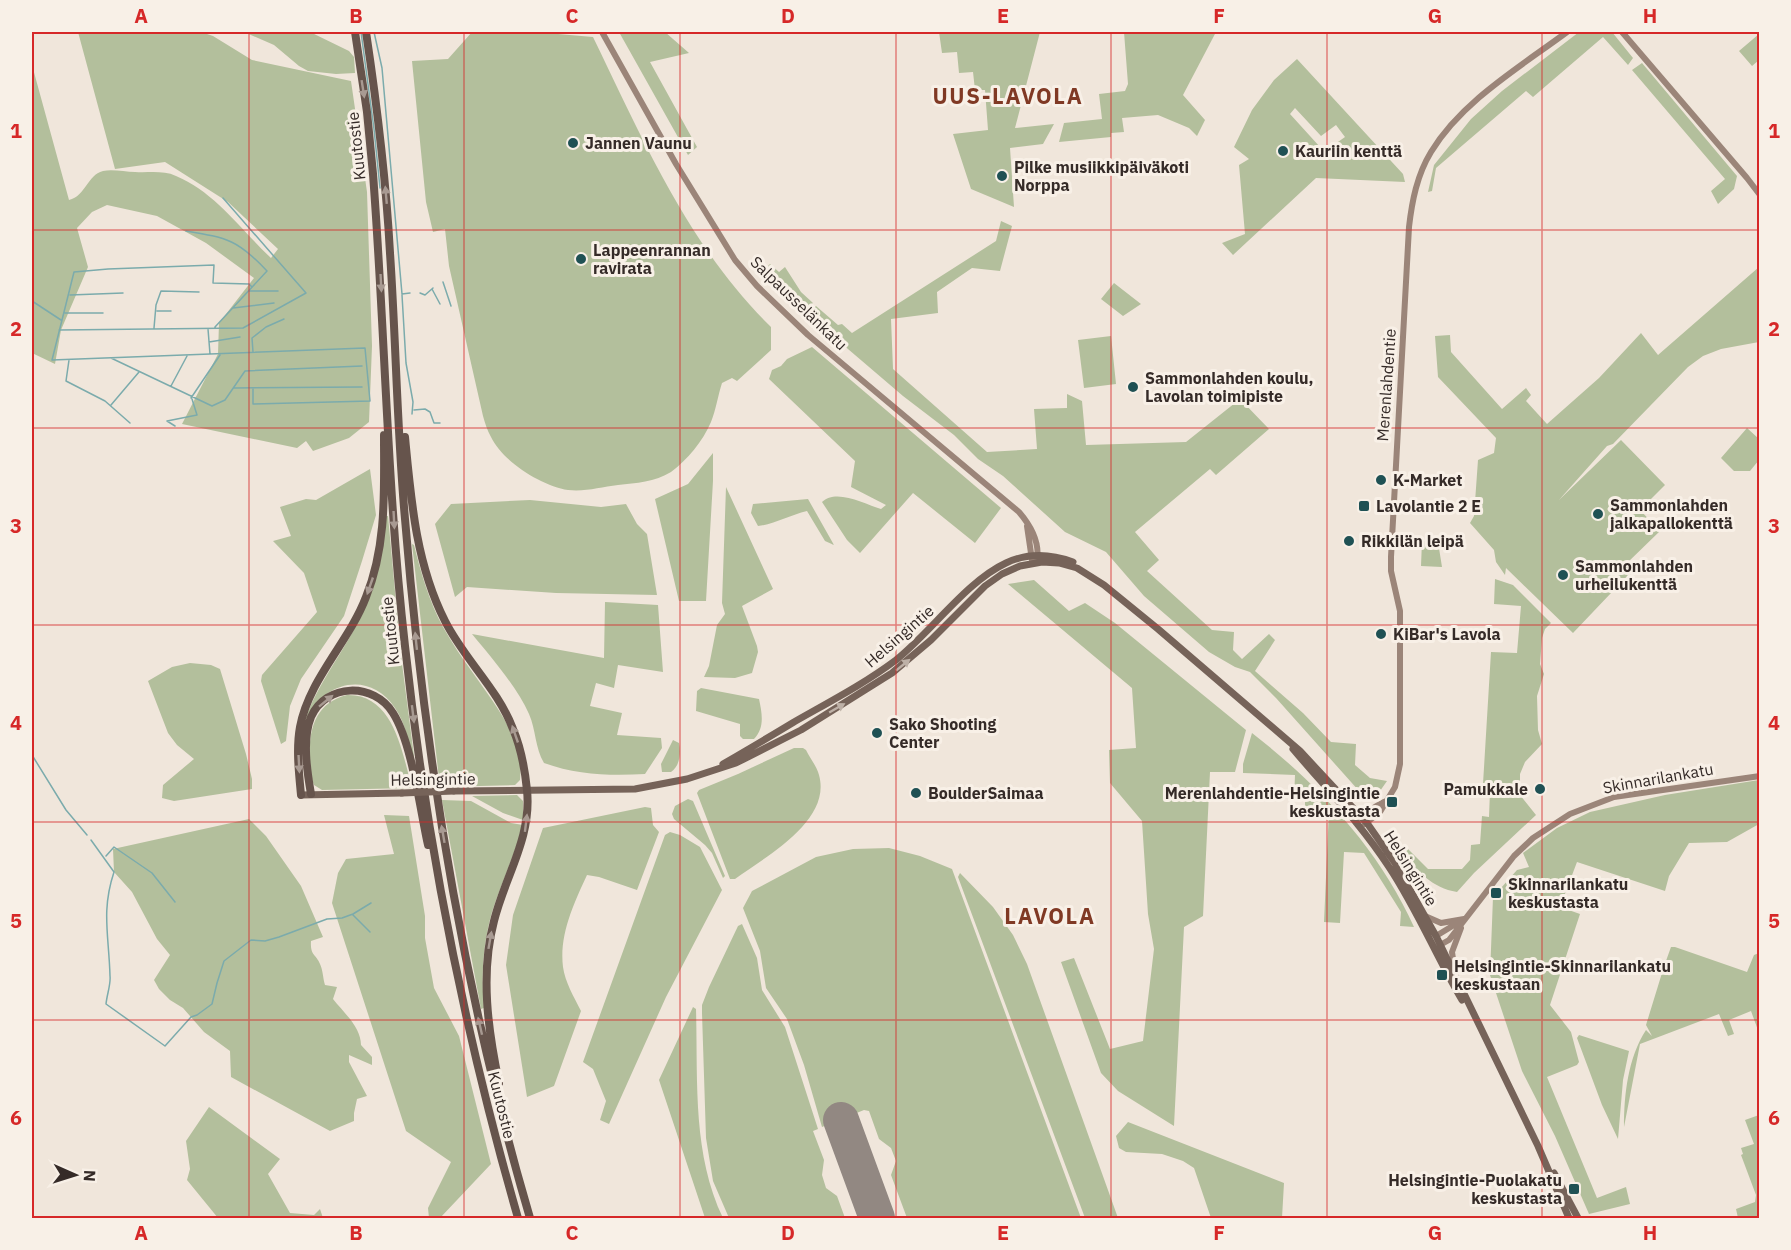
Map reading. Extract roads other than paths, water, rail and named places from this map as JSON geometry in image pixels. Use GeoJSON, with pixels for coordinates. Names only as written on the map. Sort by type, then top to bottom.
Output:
{"type":"FeatureCollection","features":[{"type":"Feature","properties":{"kind":"highway","name":"Kuutostie"},"geometry":{"type":"LineString","coordinates":[[355,32],[367,112],[373,174],[395,547],[405,646],[427,810],[451,947],[491,1120],[518,1218]]}},
{"type":"Feature","properties":{"kind":"highway","name":"Kuutostie"},"geometry":{"type":"LineString","coordinates":[[366,32],[378,111],[390,252],[404,515],[427,737],[455,903],[474,997],[530,1218]]}},
{"type":"Feature","properties":{"kind":"highway"},"geometry":{"type":"LineString","coordinates":[[390,252],[412,510],[426,577],[455,639],[498,700],[513,728],[522,757],[528,791],[524,840],[494,921],[487,966],[486,996],[492,1044],[520,1184]]}},
{"type":"Feature","properties":{"kind":"highway"},"geometry":{"type":"LineString","coordinates":[[301,795],[298,744],[302,718],[317,684],[352,628],[362,607],[380,549],[384,498],[383,319]]}},
{"type":"Feature","properties":{"kind":"highway"},"geometry":{"type":"LineString","coordinates":[[311,794],[307,748],[309,727],[314,711],[330,696],[345,691],[365,692],[379,698],[393,713],[406,742],[451,947]]}},
{"type":"Feature","properties":{"kind":"main road","name":"Salpausselänkatu"},"geometry":{"type":"LineString","coordinates":[[602,32],[676,164],[729,250],[757,286],[808,335],[1019,512],[1033,532],[1035,558]]}},
{"type":"Feature","properties":{"kind":"main road","name":"Merenlahdentie"},"geometry":{"type":"LineString","coordinates":[[1365,820],[1380,812],[1398,781],[1400,764],[1400,611],[1391,571],[1391,557],[1408,233],[1414,192],[1430,153],[1457,119],[1475,102],[1567,32]]}},
{"type":"Feature","properties":{"kind":"main road"},"geometry":{"type":"LineString","coordinates":[[1622,32],[1760,195]]}},
{"type":"Feature","properties":{"kind":"main road","name":"Helsingintie"},"geometry":{"type":"LineString","coordinates":[[301,795],[635,789],[675,782],[748,758],[801,730],[877,684],[911,658],[994,579],[1035,558],[1068,565],[1093,576],[1167,636],[1322,772],[1365,820],[1395,863],[1436,936],[1538,1146],[1578,1218]]}},
{"type":"Feature","properties":{"kind":"main road","name":"Helsingintie"},"geometry":{"type":"LineString","coordinates":[[1279,733],[1359,826],[1389,866],[1420,918],[1446,972],[1486,1041]]}},
{"type":"Feature","properties":{"kind":"main road","name":"Skinnarilankatu"},"geometry":{"type":"LineString","coordinates":[[1440,945],[1449,940],[1500,872],[1524,846],[1570,814],[1614,797],[1760,776]]}},
{"type":"Feature","properties":{"kind":"main road"},"geometry":{"type":"LineString","coordinates":[[1359,826],[1365,820]]}},
{"type":"Feature","properties":{"kind":"main road"},"geometry":{"type":"LineString","coordinates":[[1425,916],[1448,923],[1465,919]]}},
{"type":"Feature","properties":{"kind":"main road"},"geometry":{"type":"LineString","coordinates":[[1462,990],[1451,956],[1465,919]]}},
{"type":"Feature","properties":{"kind":"main road","name":"Skinnarilankatu"},"geometry":{"type":"LineString","coordinates":[[1431,944],[1436,936],[1465,919]]}},
{"type":"Feature","properties":{"kind":"main road"},"geometry":{"type":"LineString","coordinates":[[1431,944],[1440,945]]}},
{"type":"Feature","properties":{"kind":"main road","name":"Helsingintie"},"geometry":{"type":"LineString","coordinates":[[1538,1146],[1569,1218]]}},
{"type":"Feature","properties":{"kind":"waterway"},"geometry":{"type":"LineString","coordinates":[[361,32],[380,188]]}},
{"type":"Feature","properties":{"kind":"waterway"},"geometry":{"type":"LineString","coordinates":[[374,32],[382,68],[402,294],[410,293]]}},
{"type":"Feature","properties":{"kind":"waterway"},"geometry":{"type":"LineString","coordinates":[[59,330],[243,328],[306,293],[223,198]]}},
{"type":"Feature","properties":{"kind":"waterway"},"geometry":{"type":"LineString","coordinates":[[186,231],[231,242],[248,253],[267,271],[215,327]]}},
{"type":"Feature","properties":{"kind":"waterway"},"geometry":{"type":"LineString","coordinates":[[252,287],[249,284],[213,283],[214,265],[74,272],[52,360],[365,348],[370,401],[253,404],[253,388]]}},
{"type":"Feature","properties":{"kind":"waterway"},"geometry":{"type":"LineString","coordinates":[[443,282],[451,306]]}},
{"type":"Feature","properties":{"kind":"waterway"},"geometry":{"type":"LineString","coordinates":[[420,293],[425,295],[433,288]]}},
{"type":"Feature","properties":{"kind":"waterway"},"geometry":{"type":"LineString","coordinates":[[432,289],[440,304]]}},
{"type":"Feature","properties":{"kind":"waterway"},"geometry":{"type":"LineString","coordinates":[[154,328],[156,305],[161,291],[199,292]]}},
{"type":"Feature","properties":{"kind":"waterway"},"geometry":{"type":"LineString","coordinates":[[249,291],[278,291]]}},
{"type":"Feature","properties":{"kind":"waterway"},"geometry":{"type":"LineString","coordinates":[[70,295],[123,293]]}},
{"type":"Feature","properties":{"kind":"waterway"},"geometry":{"type":"LineString","coordinates":[[402,295],[406,363],[413,402],[412,414]]}},
{"type":"Feature","properties":{"kind":"waterway"},"geometry":{"type":"LineString","coordinates":[[32,301],[61,320]]}},
{"type":"Feature","properties":{"kind":"waterway"},"geometry":{"type":"LineString","coordinates":[[233,308],[274,303]]}},
{"type":"Feature","properties":{"kind":"waterway"},"geometry":{"type":"LineString","coordinates":[[157,311],[171,311]]}},
{"type":"Feature","properties":{"kind":"waterway"},"geometry":{"type":"LineString","coordinates":[[65,313],[103,313]]}},
{"type":"Feature","properties":{"kind":"waterway"},"geometry":{"type":"LineString","coordinates":[[253,352],[252,338],[266,327],[284,319]]}},
{"type":"Feature","properties":{"kind":"waterway"},"geometry":{"type":"LineString","coordinates":[[208,329],[210,354]]}},
{"type":"Feature","properties":{"kind":"waterway"},"geometry":{"type":"LineString","coordinates":[[209,342],[240,337]]}},
{"type":"Feature","properties":{"kind":"waterway"},"geometry":{"type":"LineString","coordinates":[[191,398],[220,355]]}},
{"type":"Feature","properties":{"kind":"waterway"},"geometry":{"type":"LineString","coordinates":[[171,386],[187,356]]}},
{"type":"Feature","properties":{"kind":"waterway"},"geometry":{"type":"LineString","coordinates":[[111,358],[212,406],[225,400],[245,371],[362,366]]}},
{"type":"Feature","properties":{"kind":"waterway"},"geometry":{"type":"LineString","coordinates":[[69,360],[66,381],[105,401],[130,423]]}},
{"type":"Feature","properties":{"kind":"waterway"},"geometry":{"type":"LineString","coordinates":[[111,405],[139,372]]}},
{"type":"Feature","properties":{"kind":"waterway"},"geometry":{"type":"LineString","coordinates":[[234,388],[362,387]]}},
{"type":"Feature","properties":{"kind":"waterway"},"geometry":{"type":"LineString","coordinates":[[175,426],[167,421],[197,415],[192,399]]}},
{"type":"Feature","properties":{"kind":"waterway"},"geometry":{"type":"LineString","coordinates":[[414,410],[425,409],[430,412],[434,423],[440,423]]}},
{"type":"Feature","properties":{"kind":"waterway"},"geometry":{"type":"LineString","coordinates":[[32,755],[66,810],[87,835]]}},
{"type":"Feature","properties":{"kind":"waterway"},"geometry":{"type":"LineString","coordinates":[[91,840],[114,872],[107,911],[110,979],[106,1004],[165,1046],[191,1017],[212,1004],[224,961],[251,940],[265,941],[327,919],[342,918],[371,903]]}},
{"type":"Feature","properties":{"kind":"waterway"},"geometry":{"type":"LineString","coordinates":[[106,856],[114,847],[152,873],[175,902]]}},
{"type":"Feature","properties":{"kind":"waterway"},"geometry":{"type":"LineString","coordinates":[[353,915],[370,932]]}},
{"type":"Feature","properties":{"kind":"place","name":"Jannen Vaunu"},"geometry":{"type":"Point","coordinates":[573,143]}},
{"type":"Feature","properties":{"kind":"place","name":"Kauriin kenttä"},"geometry":{"type":"Point","coordinates":[1283,151]}},
{"type":"Feature","properties":{"kind":"place","name":"Pilke musiikkipäiväkoti Norppa"},"geometry":{"type":"Point","coordinates":[1002,176]}},
{"type":"Feature","properties":{"kind":"place","name":"Lappeenrannan ravirata"},"geometry":{"type":"Point","coordinates":[581,259]}},
{"type":"Feature","properties":{"kind":"place","name":"Sammonlahden koulu, Lavolan toimipiste"},"geometry":{"type":"Point","coordinates":[1133,387]}},
{"type":"Feature","properties":{"kind":"place","name":"K-Market"},"geometry":{"type":"Point","coordinates":[1381,480]}},
{"type":"Feature","properties":{"kind":"place","name":"Lavolantie 2 E"},"geometry":{"type":"Point","coordinates":[1364,506]}},
{"type":"Feature","properties":{"kind":"place","name":"Sammonlahden jalkapallokenttä"},"geometry":{"type":"Point","coordinates":[1598,514]}},
{"type":"Feature","properties":{"kind":"place","name":"Rikkilän leipä"},"geometry":{"type":"Point","coordinates":[1349,541]}},
{"type":"Feature","properties":{"kind":"place","name":"Sammonlahden urheilukenttä"},"geometry":{"type":"Point","coordinates":[1563,575]}},
{"type":"Feature","properties":{"kind":"place","name":"KiBar's Lavola"},"geometry":{"type":"Point","coordinates":[1381,634]}},
{"type":"Feature","properties":{"kind":"place","name":"Sako Shooting Center"},"geometry":{"type":"Point","coordinates":[877,733]}},
{"type":"Feature","properties":{"kind":"place","name":"Pamukkale"},"geometry":{"type":"Point","coordinates":[1540,789]}},
{"type":"Feature","properties":{"kind":"place","name":"BoulderSaimaa"},"geometry":{"type":"Point","coordinates":[916,793]}},
{"type":"Feature","properties":{"kind":"place","name":"Merenlahdentie-Helsingintie keskustasta"},"geometry":{"type":"Point","coordinates":[1392,802]}},
{"type":"Feature","properties":{"kind":"place","name":"Skinnarilankatu keskustasta"},"geometry":{"type":"Point","coordinates":[1496,893]}},
{"type":"Feature","properties":{"kind":"place","name":"Helsingintie-Skinnarilankatu keskustaan"},"geometry":{"type":"Point","coordinates":[1442,975]}},
{"type":"Feature","properties":{"kind":"place","name":"Helsingintie-Puolakatu keskustasta"},"geometry":{"type":"Point","coordinates":[1574,1189]}},
{"type":"Feature","properties":{"kind":"district","name":"UUS-LAVOLA"},"geometry":{"type":"Point","coordinates":[1008,96]}},
{"type":"Feature","properties":{"kind":"district","name":"LAVOLA"},"geometry":{"type":"Point","coordinates":[1050,916]}}]}
